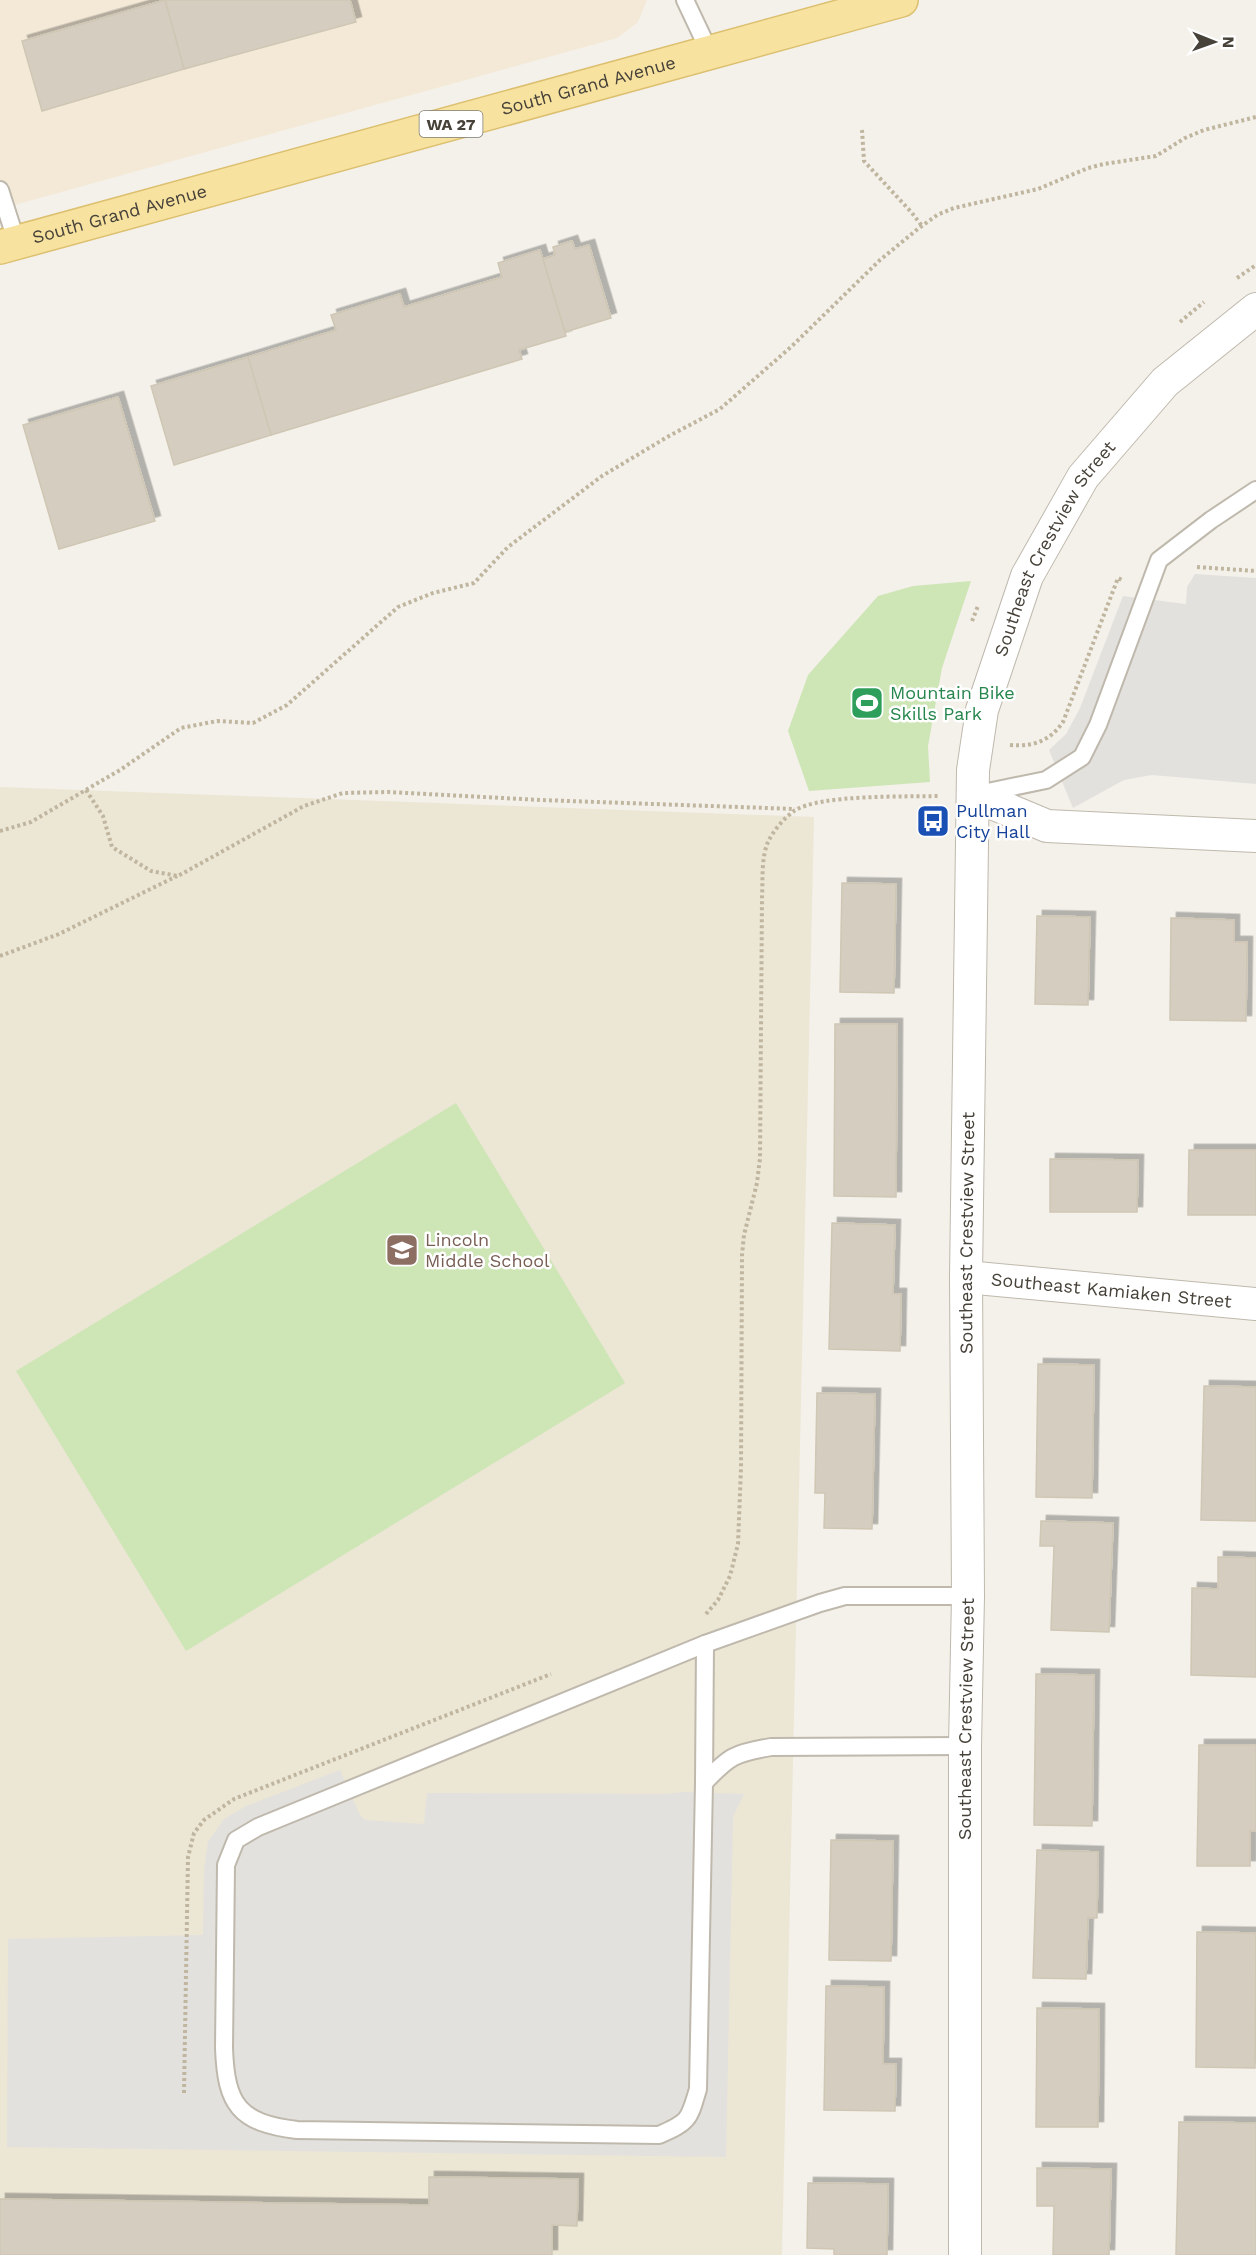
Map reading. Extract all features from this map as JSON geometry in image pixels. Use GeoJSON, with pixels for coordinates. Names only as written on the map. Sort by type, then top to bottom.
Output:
{"type":"FeatureCollection","features":[{"type":"Feature","properties":{"kind":"main road","name":"South Grand Avenue"},"geometry":{"type":"LineString","coordinates":[[8,245],[901,0]]}},
{"type":"Feature","properties":{"kind":"street","name":"Southeast Crestview Street"},"geometry":{"type":"LineString","coordinates":[[965,2255],[965,1746],[968,1596],[966,1277],[973,770],[982,710],[1027,576],[1083,477],[1165,382],[1256,309]]}},
{"type":"Feature","properties":{"kind":"street"},"geometry":{"type":"LineString","coordinates":[[973,795],[1047,826],[1256,836]]}},
{"type":"Feature","properties":{"kind":"street","name":"Southeast Kamiaken Street"},"geometry":{"type":"LineString","coordinates":[[966,1277],[1256,1304]]}},
{"type":"Feature","properties":{"kind":"lane"},"geometry":{"type":"LineString","coordinates":[[685,0],[710,53]]}},
{"type":"Feature","properties":{"kind":"lane"},"geometry":{"type":"LineString","coordinates":[[0,190],[8,245]]}},
{"type":"Feature","properties":{"kind":"lane"},"geometry":{"type":"LineString","coordinates":[[973,795],[1046,780],[1082,757],[1098,724],[1159,560],[1211,520],[1256,490]]}},
{"type":"Feature","properties":{"kind":"lane"},"geometry":{"type":"LineString","coordinates":[[705,1644],[698,2089],[691,2112],[682,2125],[659,2135],[297,2130],[273,2127],[258,2122],[243,2113],[233,2099],[225,2076],[226,1865],[236,1840],[258,1827],[705,1644],[820,1603],[845,1596],[968,1596]]}},
{"type":"Feature","properties":{"kind":"lane"},"geometry":{"type":"LineString","coordinates":[[704,1783],[724,1762],[745,1751],[771,1747],[965,1746]]}},
{"type":"Feature","properties":{"kind":"path"},"geometry":{"type":"LineString","coordinates":[[0,831],[31,822],[120,770],[181,728],[217,720],[253,723],[287,705],[398,607],[433,593],[474,583],[508,547],[602,476],[669,435],[720,409],[791,346],[880,260],[937,215],[954,208],[1028,192],[1104,164],[1156,156],[1185,138],[1204,130],[1256,117]]}},
{"type":"Feature","properties":{"kind":"path"},"geometry":{"type":"LineString","coordinates":[[862,130],[864,161],[922,226]]}},
{"type":"Feature","properties":{"kind":"path"},"geometry":{"type":"LineString","coordinates":[[86,790],[103,816],[112,847],[152,871],[178,876]]}},
{"type":"Feature","properties":{"kind":"path"},"geometry":{"type":"LineString","coordinates":[[0,956],[59,934],[178,876],[304,806],[343,793],[388,792],[796,810]]}},
{"type":"Feature","properties":{"kind":"path"},"geometry":{"type":"LineString","coordinates":[[696,1618],[707,1614],[718,1600],[730,1576],[738,1544],[742,1457],[741,1255],[757,1183],[760,1158],[764,865],[768,842],[781,822],[796,810],[816,803],[850,799],[973,795]]}},
{"type":"Feature","properties":{"kind":"path"},"geometry":{"type":"LineString","coordinates":[[184,2093],[188,1857],[194,1833],[204,1820],[234,1799],[554,1673]]}},
{"type":"Feature","properties":{"kind":"shaded area"},"geometry":{"type":"Polygon","coordinates":[[[0,0],[647,0],[638,22],[617,38],[0,209],[0,0]]]}},
{"type":"Feature","properties":{"kind":"shaded area"},"geometry":{"type":"Polygon","coordinates":[[[1195,574],[1256,578],[1256,784],[1152,775],[1124,780],[1073,808],[1049,750],[1066,734],[1080,708],[1123,596],[1186,604],[1187,587],[1195,574]]]}},
{"type":"Feature","properties":{"kind":"shaded area","name":"Lincoln Middle School"},"geometry":{"type":"Polygon","coordinates":[[[0,787],[814,817],[782,2255],[0,2255],[0,787]]]}},
{"type":"Feature","properties":{"kind":"shaded area"},"geometry":{"type":"Polygon","coordinates":[[[340,1770],[360,1815],[365,1820],[424,1824],[427,1793],[666,1794],[684,1792],[744,1794],[733,1817],[726,2157],[7,2147],[8,1939],[203,1935],[204,1870],[208,1842],[224,1819],[246,1806],[340,1770]]]}},
{"type":"Feature","properties":{"kind":"green space","name":"Mountain Bike Skills Park"},"geometry":{"type":"Polygon","coordinates":[[[971,581],[942,668],[928,746],[930,782],[809,791],[788,731],[808,675],[878,596],[913,586],[971,581]]]}},
{"type":"Feature","properties":{"kind":"green space"},"geometry":{"type":"Polygon","coordinates":[[[456,1103],[625,1383],[186,1651],[16,1371],[456,1103]]]}},
{"type":"Feature","properties":{"kind":"building"},"geometry":{"type":"Polygon","coordinates":[[[165,0],[350,0],[356,22],[184,69],[165,0]]]}},
{"type":"Feature","properties":{"kind":"building"},"geometry":{"type":"Polygon","coordinates":[[[165,0],[184,69],[42,111],[22,41],[165,0]]]}},
{"type":"Feature","properties":{"kind":"building"},"geometry":{"type":"Polygon","coordinates":[[[572,241],[575,249],[589,245],[611,318],[565,332],[543,259],[555,255],[553,247],[572,241]]]}},
{"type":"Feature","properties":{"kind":"building"},"geometry":{"type":"Polygon","coordinates":[[[540,250],[566,336],[519,350],[522,359],[271,435],[248,357],[336,330],[331,315],[400,294],[404,307],[502,277],[498,263],[540,250]]]}},
{"type":"Feature","properties":{"kind":"building"},"geometry":{"type":"Polygon","coordinates":[[[248,357],[271,435],[174,465],[151,386],[248,357]]]}},
{"type":"Feature","properties":{"kind":"building"},"geometry":{"type":"Polygon","coordinates":[[[118,397],[155,521],[59,549],[23,425],[118,397]]]}},
{"type":"Feature","properties":{"kind":"building"},"geometry":{"type":"Polygon","coordinates":[[[842,883],[896,884],[894,993],[840,992],[842,883]]]}},
{"type":"Feature","properties":{"kind":"building"},"geometry":{"type":"Polygon","coordinates":[[[1037,916],[1090,917],[1088,1005],[1035,1004],[1037,916]]]}},
{"type":"Feature","properties":{"kind":"building"},"geometry":{"type":"Polygon","coordinates":[[[1171,918],[1234,920],[1234,942],[1247,942],[1246,1021],[1170,1020],[1171,918]]]}},
{"type":"Feature","properties":{"kind":"building"},"geometry":{"type":"Polygon","coordinates":[[[835,1024],[897,1024],[896,1197],[834,1196],[835,1024]]]}},
{"type":"Feature","properties":{"kind":"building"},"geometry":{"type":"Polygon","coordinates":[[[1189,1150],[1256,1150],[1256,1215],[1188,1215],[1189,1150]]]}},
{"type":"Feature","properties":{"kind":"building"},"geometry":{"type":"Polygon","coordinates":[[[1050,1159],[1138,1160],[1137,1212],[1050,1212],[1050,1159]]]}},
{"type":"Feature","properties":{"kind":"building"},"geometry":{"type":"Polygon","coordinates":[[[832,1223],[895,1225],[893,1294],[901,1294],[900,1351],[829,1349],[832,1223]]]}},
{"type":"Feature","properties":{"kind":"building"},"geometry":{"type":"Polygon","coordinates":[[[1038,1364],[1094,1365],[1092,1498],[1036,1497],[1038,1364]]]}},
{"type":"Feature","properties":{"kind":"building"},"geometry":{"type":"Polygon","coordinates":[[[1204,1386],[1256,1387],[1256,1521],[1201,1520],[1204,1386]]]}},
{"type":"Feature","properties":{"kind":"building"},"geometry":{"type":"Polygon","coordinates":[[[817,1393],[875,1394],[872,1529],[824,1528],[825,1493],[815,1493],[817,1393]]]}},
{"type":"Feature","properties":{"kind":"building"},"geometry":{"type":"Polygon","coordinates":[[[1041,1521],[1113,1523],[1109,1632],[1051,1630],[1054,1546],[1040,1546],[1041,1521]]]}},
{"type":"Feature","properties":{"kind":"building"},"geometry":{"type":"Polygon","coordinates":[[[1218,1557],[1256,1558],[1256,1677],[1191,1675],[1192,1588],[1218,1589],[1218,1557]]]}},
{"type":"Feature","properties":{"kind":"building"},"geometry":{"type":"Polygon","coordinates":[[[1036,1674],[1094,1675],[1092,1826],[1034,1825],[1036,1674]]]}},
{"type":"Feature","properties":{"kind":"building"},"geometry":{"type":"Polygon","coordinates":[[[1199,1745],[1256,1745],[1256,1831],[1250,1831],[1250,1866],[1197,1866],[1199,1745]]]}},
{"type":"Feature","properties":{"kind":"building"},"geometry":{"type":"Polygon","coordinates":[[[831,1840],[893,1841],[891,1961],[829,1960],[831,1840]]]}},
{"type":"Feature","properties":{"kind":"building"},"geometry":{"type":"Polygon","coordinates":[[[1037,1850],[1098,1852],[1097,1918],[1088,1918],[1086,1979],[1033,1978],[1037,1850]]]}},
{"type":"Feature","properties":{"kind":"building"},"geometry":{"type":"Polygon","coordinates":[[[1197,1932],[1256,1933],[1255,2068],[1196,2067],[1197,1932]]]}},
{"type":"Feature","properties":{"kind":"building"},"geometry":{"type":"Polygon","coordinates":[[[826,1986],[884,1987],[883,2064],[896,2064],[895,2111],[824,2110],[826,1986]]]}},
{"type":"Feature","properties":{"kind":"building"},"geometry":{"type":"Polygon","coordinates":[[[1037,2008],[1099,2009],[1098,2127],[1036,2127],[1037,2008]]]}},
{"type":"Feature","properties":{"kind":"building"},"geometry":{"type":"Polygon","coordinates":[[[1179,2122],[1256,2123],[1256,2255],[1176,2255],[1179,2122]]]}},
{"type":"Feature","properties":{"kind":"building"},"geometry":{"type":"Polygon","coordinates":[[[1037,2168],[1111,2169],[1109,2255],[1053,2255],[1054,2206],[1037,2206],[1037,2168]]]}},
{"type":"Feature","properties":{"kind":"building"},"geometry":{"type":"Polygon","coordinates":[[[429,2177],[578,2179],[577,2226],[552,2225],[552,2255],[0,2255],[0,2199],[429,2205],[429,2177]]]}},
{"type":"Feature","properties":{"kind":"building"},"geometry":{"type":"Polygon","coordinates":[[[808,2183],[888,2184],[887,2255],[834,2255],[834,2249],[807,2248],[808,2183]]]}},
{"type":"Feature","properties":{"kind":"place","name":"Mountain Bike Skills Park"},"geometry":{"type":"Point","coordinates":[867,703]}},
{"type":"Feature","properties":{"kind":"place","name":"Pullman City Hall"},"geometry":{"type":"Point","coordinates":[933,821]}},
{"type":"Feature","properties":{"kind":"place","name":"Lincoln Middle School"},"geometry":{"type":"Point","coordinates":[402,1250]}}]}
